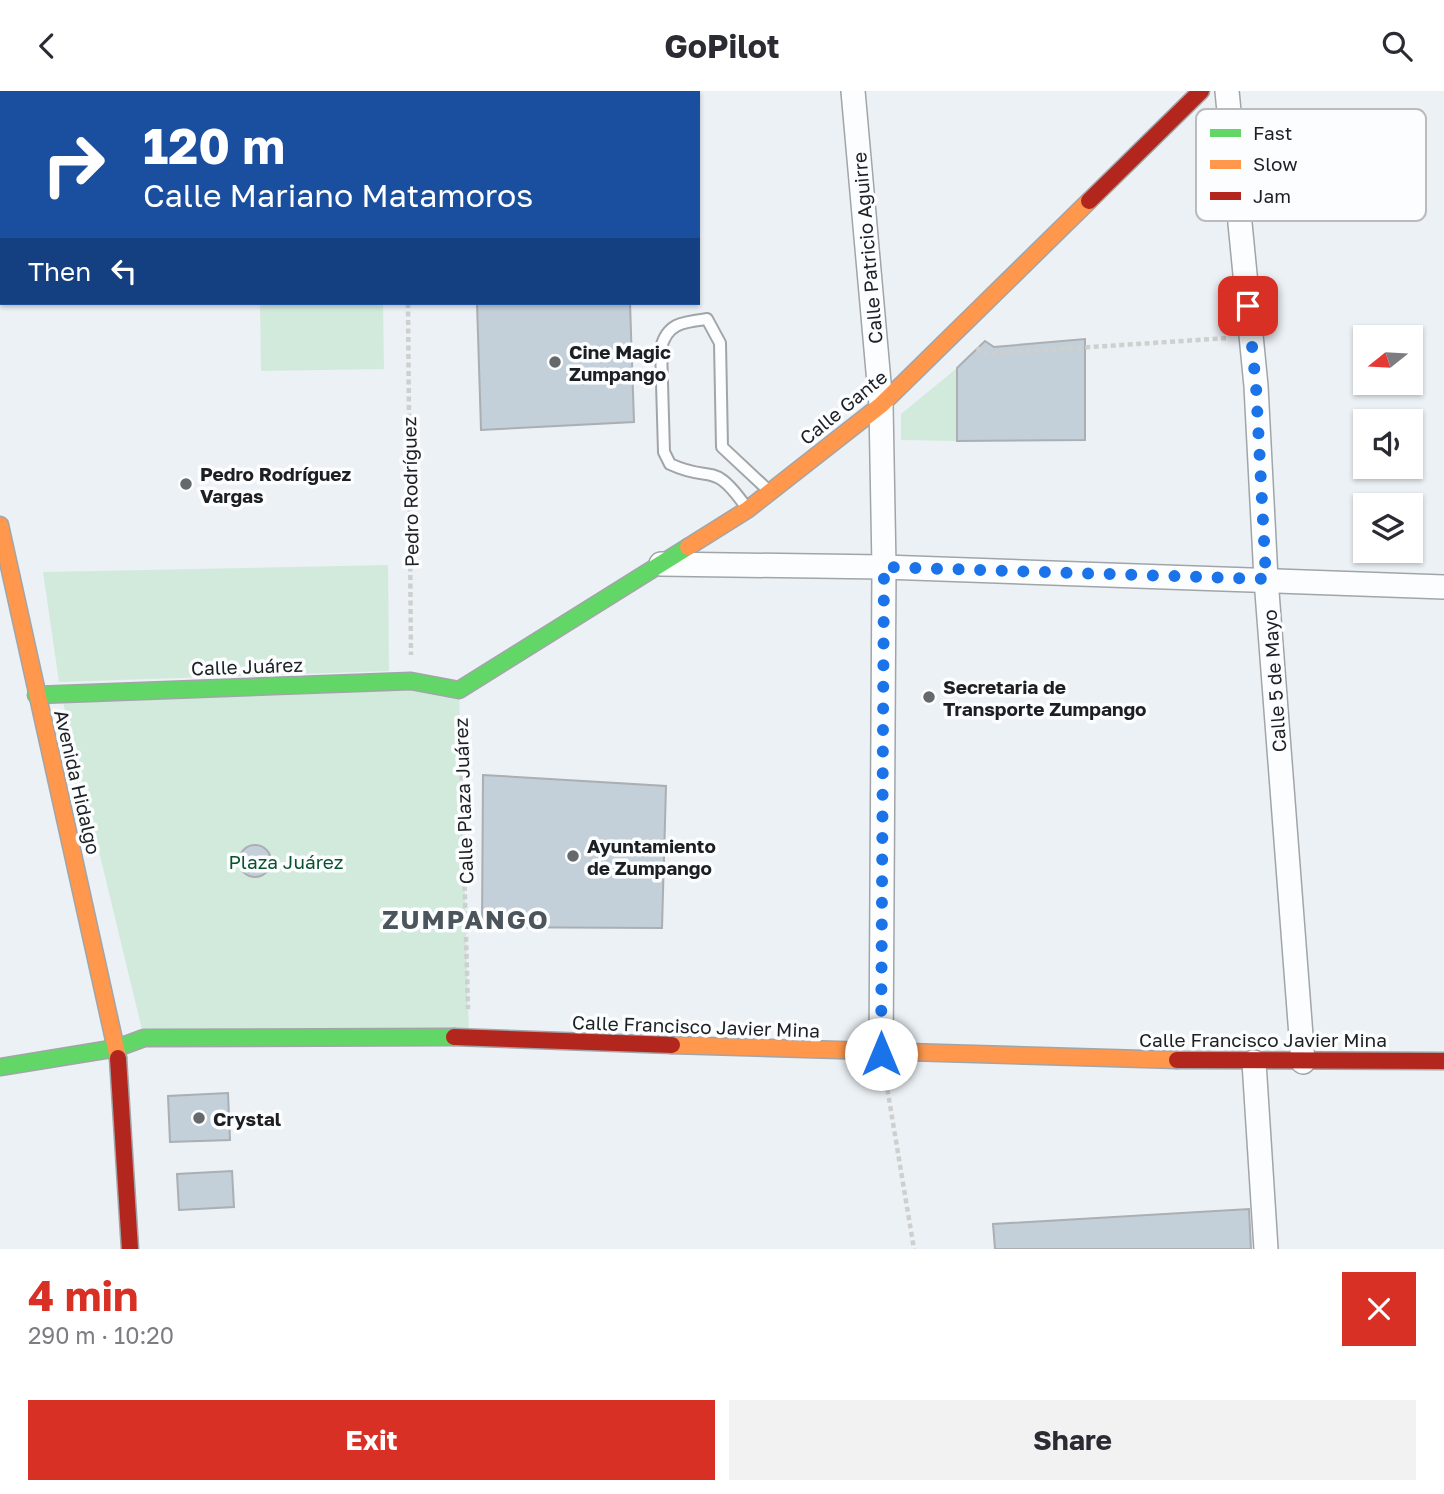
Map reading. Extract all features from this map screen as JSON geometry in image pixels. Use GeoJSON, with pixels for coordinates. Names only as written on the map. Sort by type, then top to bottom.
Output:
{"type":"FeatureCollection","features":[{"type":"Feature","properties":{"kind":"street","name":"Calle Patricio Aguirre"},"geometry":{"type":"LineString","coordinates":[[853,91],[881,405],[884,567],[881,1054]]}},
{"type":"Feature","properties":{"kind":"street","name":"Calle Gante"},"geometry":{"type":"LineString","coordinates":[[459,690],[747,510],[881,405],[1201,91]]}},
{"type":"Feature","properties":{"kind":"street","name":"Calle 5 de Mayo"},"geometry":{"type":"LineString","coordinates":[[1227,91],[1229,109]]}},
{"type":"Feature","properties":{"kind":"street","name":"Calle 5 de Mayo"},"geometry":{"type":"LineString","coordinates":[[1240,221],[1256,386],[1266,579],[1303,1062]]}},
{"type":"Feature","properties":{"kind":"street","name":"Avenida Hidalgo"},"geometry":{"type":"LineString","coordinates":[[0,525],[4,559],[117,1048],[130,1249]]}},
{"type":"Feature","properties":{"kind":"street"},"geometry":{"type":"LineString","coordinates":[[661,564],[884,567],[1444,587]]}},
{"type":"Feature","properties":{"kind":"street","name":"Calle Juárez"},"geometry":{"type":"LineString","coordinates":[[36,695],[411,681],[459,690]]}},
{"type":"Feature","properties":{"kind":"street","name":"Calle Francisco Javier Mina"},"geometry":{"type":"LineString","coordinates":[[0,1067],[117,1048],[144,1038],[469,1037],[881,1054],[1254,1062],[1444,1061]]}},
{"type":"Feature","properties":{"kind":"street"},"geometry":{"type":"LineString","coordinates":[[1254,1062],[1266,1249]]}},
{"type":"Feature","properties":{"kind":"lane"},"geometry":{"type":"LineString","coordinates":[[747,510],[727,481],[714,473],[678,468],[670,464],[664,452],[661,348],[665,333],[678,323],[707,319],[714,328],[720,342],[722,447],[770,492]]}},
{"type":"Feature","properties":{"kind":"path","name":"Pedro Rodríguez"},"geometry":{"type":"LineString","coordinates":[[408,305],[411,681]]}},
{"type":"Feature","properties":{"kind":"path"},"geometry":{"type":"LineString","coordinates":[[957,332],[985,354],[1229,338],[1229,350]]}},
{"type":"Feature","properties":{"kind":"path","name":"Calle Plaza Juárez"},"geometry":{"type":"LineString","coordinates":[[459,690],[469,1037]]}},
{"type":"Feature","properties":{"kind":"path"},"geometry":{"type":"LineString","coordinates":[[881,1054],[914,1249]]}},
{"type":"Feature","properties":{"kind":"green space"},"geometry":{"type":"Polygon","coordinates":[[[260,305],[383,305],[384,369],[261,371],[260,305]]]}},
{"type":"Feature","properties":{"kind":"green space"},"geometry":{"type":"Polygon","coordinates":[[[957,368],[957,441],[901,440],[901,414],[957,368]]]}},
{"type":"Feature","properties":{"kind":"green space"},"geometry":{"type":"Polygon","coordinates":[[[388,565],[389,671],[59,682],[43,572],[388,565]]]}},
{"type":"Feature","properties":{"kind":"green space","name":"Plaza Juárez"},"geometry":{"type":"Polygon","coordinates":[[[459,690],[469,1037],[144,1038],[61,694],[459,690]]]}},
{"type":"Feature","properties":{"kind":"building","name":"Cine Magic Zumpango"},"geometry":{"type":"Polygon","coordinates":[[[477,305],[630,305],[634,422],[481,430],[477,305]]]}},
{"type":"Feature","properties":{"kind":"building"},"geometry":{"type":"Polygon","coordinates":[[[1085,339],[1085,440],[957,441],[957,368],[985,341],[994,347],[1085,339]]]}},
{"type":"Feature","properties":{"kind":"building","name":"Ayuntamiento de Zumpango"},"geometry":{"type":"Polygon","coordinates":[[[483,775],[666,786],[662,928],[482,927],[483,775]]]}},
{"type":"Feature","properties":{"kind":"building"},"geometry":{"type":"Polygon","coordinates":[[[255,845],[266,850],[271,861],[266,872],[255,877],[244,872],[239,861],[244,850],[255,845]]]}},
{"type":"Feature","properties":{"kind":"building","name":"Crystal"},"geometry":{"type":"Polygon","coordinates":[[[228,1093],[230,1140],[170,1142],[168,1096],[228,1093]]]}},
{"type":"Feature","properties":{"kind":"building"},"geometry":{"type":"Polygon","coordinates":[[[232,1171],[234,1207],[179,1210],[177,1174],[232,1171]]]}},
{"type":"Feature","properties":{"kind":"building"},"geometry":{"type":"Polygon","coordinates":[[[1249,1209],[1251,1249],[995,1249],[993,1224],[1249,1209]]]}},
{"type":"Feature","properties":{"kind":"traffic: fast"},"geometry":{"type":"LineString","coordinates":[[36,695],[411,681],[459,690],[688,547]]}},
{"type":"Feature","properties":{"kind":"traffic: fast"},"geometry":{"type":"LineString","coordinates":[[0,1067],[117,1048],[144,1038],[454,1037]]}},
{"type":"Feature","properties":{"kind":"traffic: slow"},"geometry":{"type":"LineString","coordinates":[[688,547],[747,510],[881,405],[1089,201]]}},
{"type":"Feature","properties":{"kind":"traffic: slow"},"geometry":{"type":"LineString","coordinates":[[0,525],[118,1058]]}},
{"type":"Feature","properties":{"kind":"traffic: slow"},"geometry":{"type":"LineString","coordinates":[[672,1045],[1177,1060]]}},
{"type":"Feature","properties":{"kind":"traffic: jam"},"geometry":{"type":"LineString","coordinates":[[1089,201],[1201,91]]}},
{"type":"Feature","properties":{"kind":"traffic: jam"},"geometry":{"type":"LineString","coordinates":[[454,1037],[672,1045]]}},
{"type":"Feature","properties":{"kind":"traffic: jam"},"geometry":{"type":"LineString","coordinates":[[118,1058],[130,1249]]}},
{"type":"Feature","properties":{"kind":"traffic: jam"},"geometry":{"type":"LineString","coordinates":[[1177,1060],[1444,1061]]}},
{"type":"Feature","properties":{"kind":"place","name":"Cine Magic Zumpango"},"geometry":{"type":"Point","coordinates":[555,362]}},
{"type":"Feature","properties":{"kind":"place","name":"Pedro Rodríguez Vargas"},"geometry":{"type":"Point","coordinates":[186,484]}},
{"type":"Feature","properties":{"kind":"place","name":"Secretaria de Transporte Zumpango"},"geometry":{"type":"Point","coordinates":[929,697]}},
{"type":"Feature","properties":{"kind":"place","name":"Ayuntamiento de Zumpango"},"geometry":{"type":"Point","coordinates":[573,856]}},
{"type":"Feature","properties":{"kind":"place","name":"Crystal"},"geometry":{"type":"Point","coordinates":[199,1118]}},
{"type":"Feature","properties":{"kind":"district","name":"ZUMPANGO"},"geometry":{"type":"Point","coordinates":[466,919]}},
{"type":"Feature","properties":{"kind":"route"},"geometry":{"type":"LineString","coordinates":[[881,1054],[884,567],[1266,579],[1256,386],[1248,306]]}}]}
